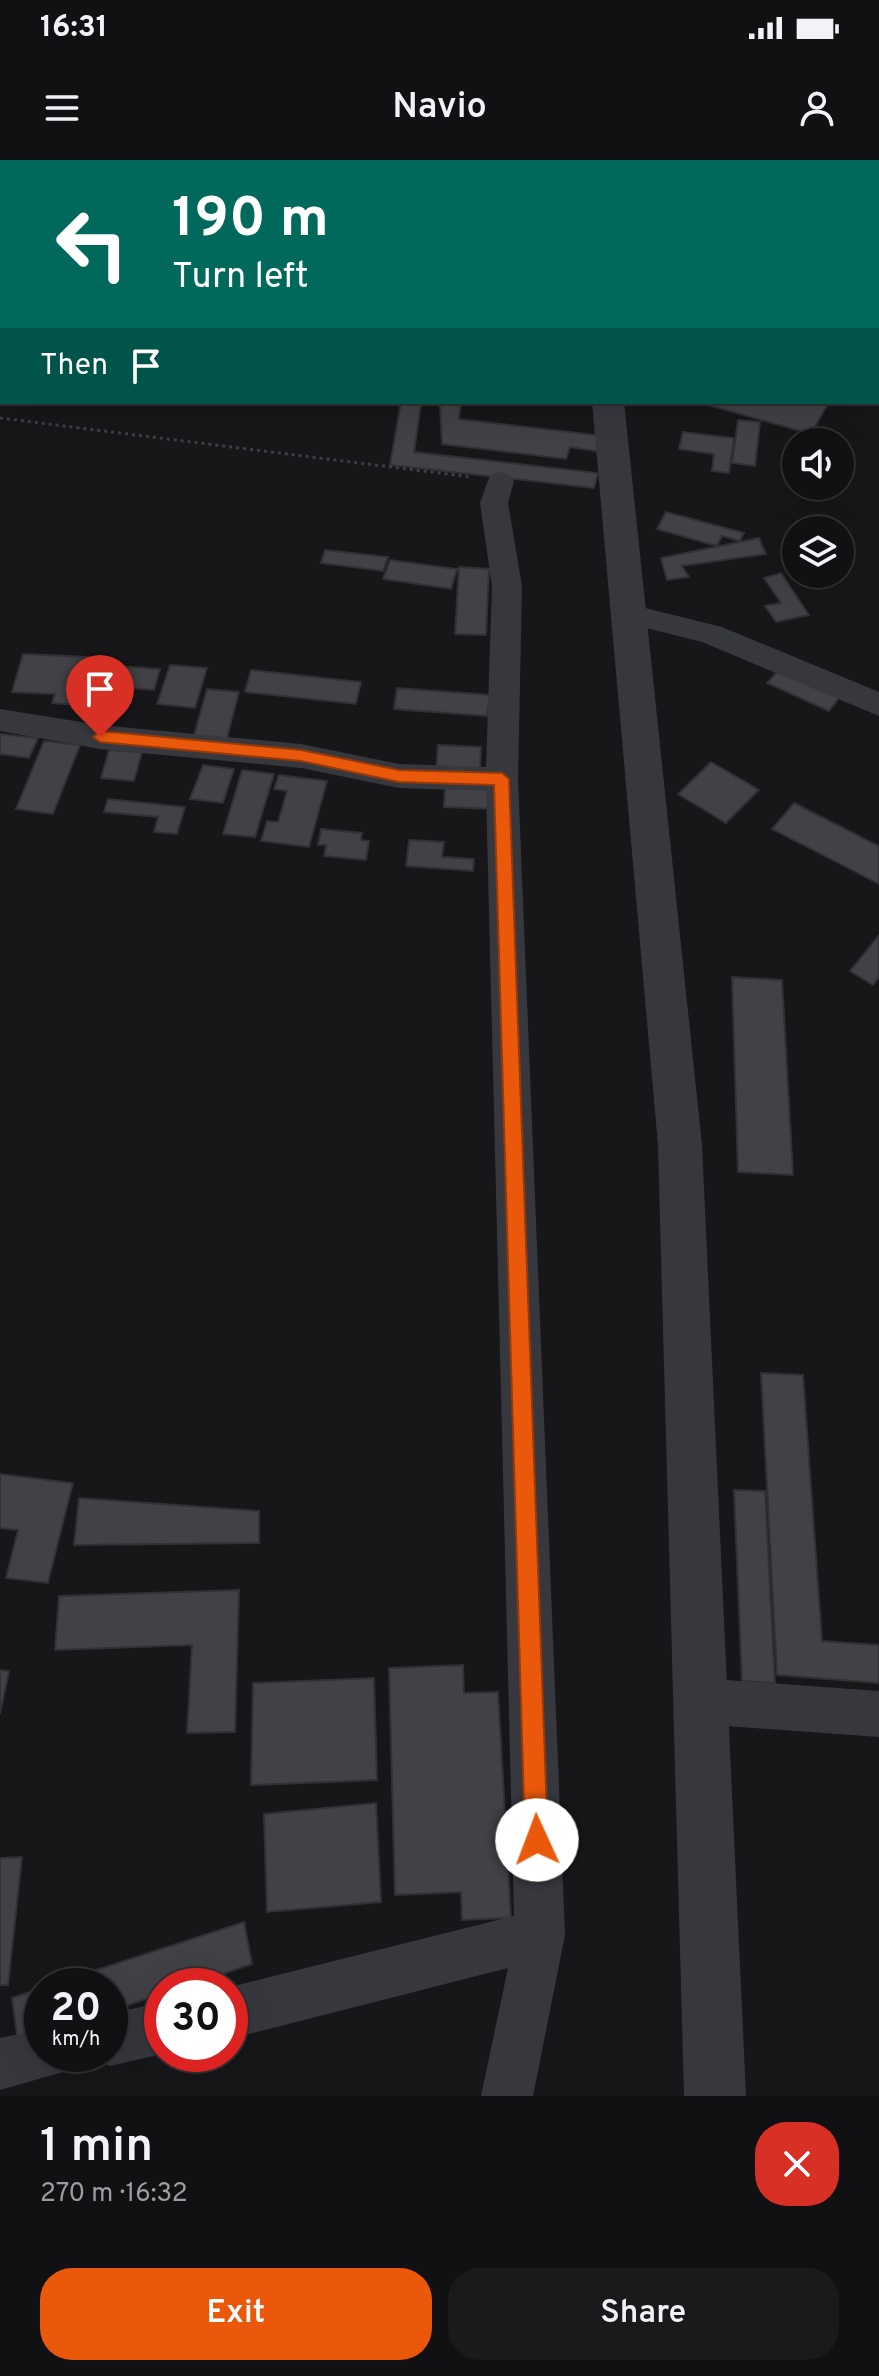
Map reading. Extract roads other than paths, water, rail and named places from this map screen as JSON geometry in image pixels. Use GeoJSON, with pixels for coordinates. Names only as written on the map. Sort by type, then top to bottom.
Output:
{"type":"FeatureCollection","features":[{"type":"Feature","properties":{"kind":"street"},"geometry":{"type":"LineString","coordinates":[[608,404],[680,1145],[698,1701],[715,2096]]}},
{"type":"Feature","properties":{"kind":"street"},"geometry":{"type":"LineString","coordinates":[[500,481],[494,503],[507,586],[502,779],[540,1935],[507,2096]]}},
{"type":"Feature","properties":{"kind":"street"},"geometry":{"type":"LineString","coordinates":[[629,614],[711,634],[879,705]]}},
{"type":"Feature","properties":{"kind":"street"},"geometry":{"type":"LineString","coordinates":[[0,720],[100,737],[301,756],[399,776],[502,779]]}},
{"type":"Feature","properties":{"kind":"street"},"geometry":{"type":"LineString","coordinates":[[698,1701],[879,1714]]}},
{"type":"Feature","properties":{"kind":"street"},"geometry":{"type":"LineString","coordinates":[[248,2008],[540,1935]]}},
{"type":"Feature","properties":{"kind":"street"},"geometry":{"type":"LineString","coordinates":[[0,2064],[24,2059]]}}]}
